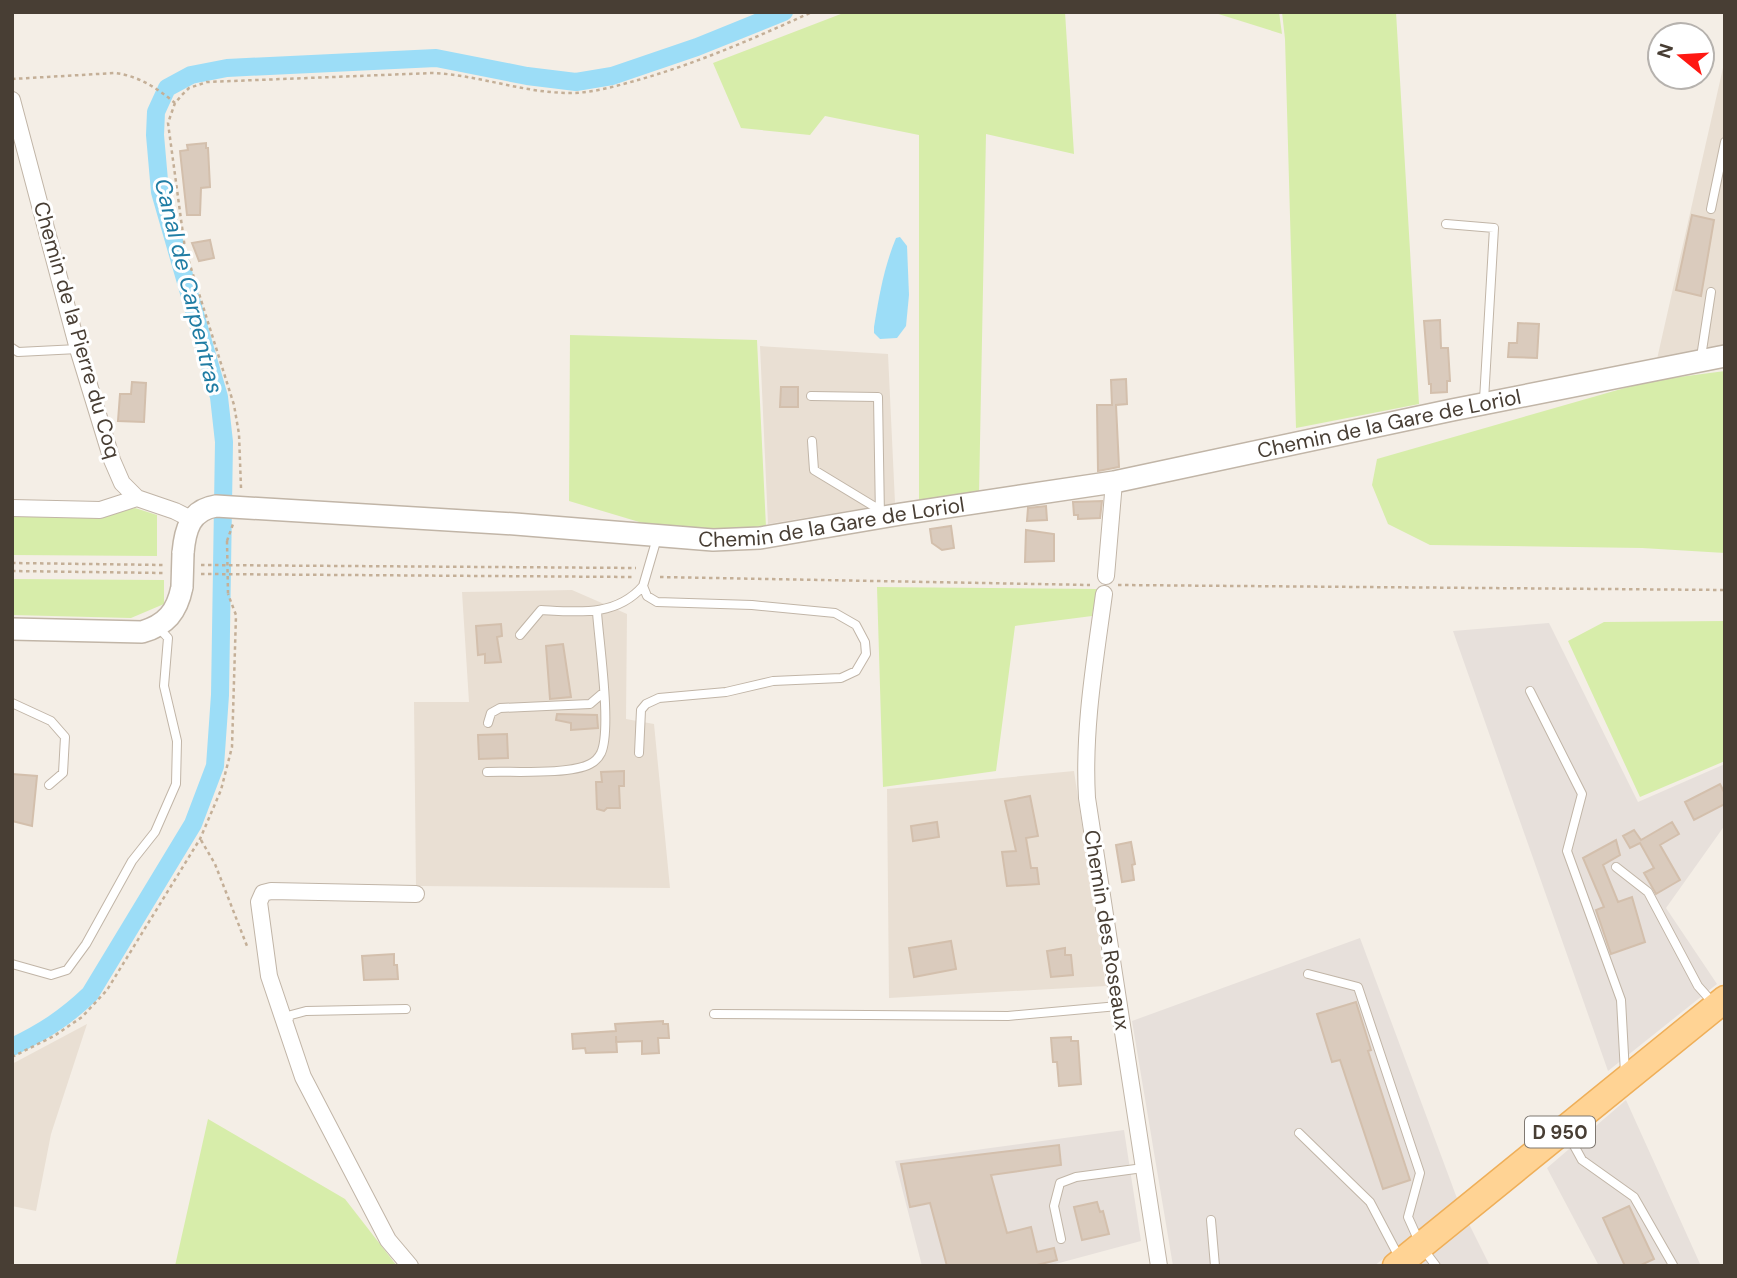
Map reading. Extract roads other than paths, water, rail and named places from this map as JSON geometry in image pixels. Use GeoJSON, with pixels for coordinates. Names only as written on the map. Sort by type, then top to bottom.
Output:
{"type":"FeatureCollection","features":[{"type":"Feature","properties":{"kind":"main road","name":"D 950"},"geometry":{"type":"LineString","coordinates":[[1414,1260],[1565,1129],[1720,1003]]}},
{"type":"Feature","properties":{"kind":"street","name":"Chemin de la Pierre du Coq"},"geometry":{"type":"LineString","coordinates":[[12,100],[78,349],[112,460],[122,483],[137,498]]}},
{"type":"Feature","properties":{"kind":"street","name":"Chemin de la Gare de Loriol"},"geometry":{"type":"LineString","coordinates":[[191,519],[206,508],[230,506],[658,534],[713,540],[761,538],[880,514],[1114,482],[1484,403],[1725,356]]}},
{"type":"Feature","properties":{"kind":"street","name":"Chemin des Roseaux"},"geometry":{"type":"LineString","coordinates":[[1114,482],[1085,770],[1097,872],[1159,1266]]}},
{"type":"Feature","properties":{"kind":"street"},"geometry":{"type":"LineString","coordinates":[[12,508],[100,510],[137,498],[191,519],[178,559],[179,603],[158,627],[142,632],[12,629]]}},
{"type":"Feature","properties":{"kind":"street"},"geometry":{"type":"LineString","coordinates":[[410,1266],[388,1240],[303,1077],[270,976],[259,902],[263,893],[271,891],[416,894]]}},
{"type":"Feature","properties":{"kind":"lane"},"geometry":{"type":"LineString","coordinates":[[1711,209],[1725,142]]}},
{"type":"Feature","properties":{"kind":"lane"},"geometry":{"type":"LineString","coordinates":[[1446,224],[1494,228],[1484,403]]}},
{"type":"Feature","properties":{"kind":"lane"},"geometry":{"type":"LineString","coordinates":[[1701,360],[1711,292]]}},
{"type":"Feature","properties":{"kind":"lane"},"geometry":{"type":"LineString","coordinates":[[12,348],[18,352],[78,349]]}},
{"type":"Feature","properties":{"kind":"lane"},"geometry":{"type":"LineString","coordinates":[[811,396],[878,397],[880,514]]}},
{"type":"Feature","properties":{"kind":"lane"},"geometry":{"type":"LineString","coordinates":[[812,441],[814,470],[880,514]]}},
{"type":"Feature","properties":{"kind":"lane"},"geometry":{"type":"LineString","coordinates":[[520,635],[541,610],[597,612],[633,597],[643,586],[658,534]]}},
{"type":"Feature","properties":{"kind":"lane"},"geometry":{"type":"LineString","coordinates":[[639,753],[641,710],[646,704],[659,698],[726,692],[773,681],[841,678],[856,671],[866,654],[865,642],[856,625],[835,613],[752,605],[657,602],[647,596],[643,586]]}},
{"type":"Feature","properties":{"kind":"lane"},"geometry":{"type":"LineString","coordinates":[[487,772],[576,769],[592,764],[600,754],[604,739],[604,692],[597,612]]}},
{"type":"Feature","properties":{"kind":"lane"},"geometry":{"type":"LineString","coordinates":[[12,964],[51,975],[67,970],[86,944],[132,861],[155,832],[176,784],[177,741],[164,686],[168,638],[158,627]]}},
{"type":"Feature","properties":{"kind":"lane"},"geometry":{"type":"LineString","coordinates":[[1530,691],[1582,794],[1567,851],[1621,1000],[1625,1080]]}},
{"type":"Feature","properties":{"kind":"lane"},"geometry":{"type":"LineString","coordinates":[[488,723],[491,713],[500,708],[590,704],[604,692]]}},
{"type":"Feature","properties":{"kind":"lane"},"geometry":{"type":"LineString","coordinates":[[12,703],[51,721],[65,737],[63,773],[50,785]]}},
{"type":"Feature","properties":{"kind":"lane"},"geometry":{"type":"LineString","coordinates":[[1616,867],[1648,892],[1698,986],[1720,1003]]}},
{"type":"Feature","properties":{"kind":"lane"},"geometry":{"type":"LineString","coordinates":[[1308,974],[1358,987],[1420,1173],[1408,1217],[1414,1260]]}},
{"type":"Feature","properties":{"kind":"lane"},"geometry":{"type":"LineString","coordinates":[[714,1014],[1008,1016],[1118,1006]]}},
{"type":"Feature","properties":{"kind":"lane"},"geometry":{"type":"LineString","coordinates":[[285,1024],[291,1015],[306,1011],[406,1009]]}},
{"type":"Feature","properties":{"kind":"lane"},"geometry":{"type":"LineString","coordinates":[[1565,1129],[1582,1160],[1634,1197],[1673,1265]]}},
{"type":"Feature","properties":{"kind":"lane"},"geometry":{"type":"LineString","coordinates":[[1299,1133],[1370,1202],[1414,1260]]}},
{"type":"Feature","properties":{"kind":"lane"},"geometry":{"type":"LineString","coordinates":[[1061,1239],[1054,1206],[1060,1183],[1076,1177],[1143,1168]]}},
{"type":"Feature","properties":{"kind":"lane"},"geometry":{"type":"LineString","coordinates":[[1211,1220],[1215,1266]]}},
{"type":"Feature","properties":{"kind":"water"},"geometry":{"type":"Polygon","coordinates":[[[900,237],[907,246],[909,295],[906,326],[897,338],[880,339],[874,333],[874,327],[880,293],[892,249],[896,238],[900,237]]]}},
{"type":"Feature","properties":{"kind":"waterway","name":"Canal de Carpentras"},"geometry":{"type":"LineString","coordinates":[[12,1047],[53,1024],[90,994],[193,824],[215,766],[220,695],[224,442],[219,397],[160,192],[155,135],[156,112],[167,88],[191,75],[227,68],[436,58],[527,76],[576,82],[612,76],[697,47],[784,12]]}}]}
